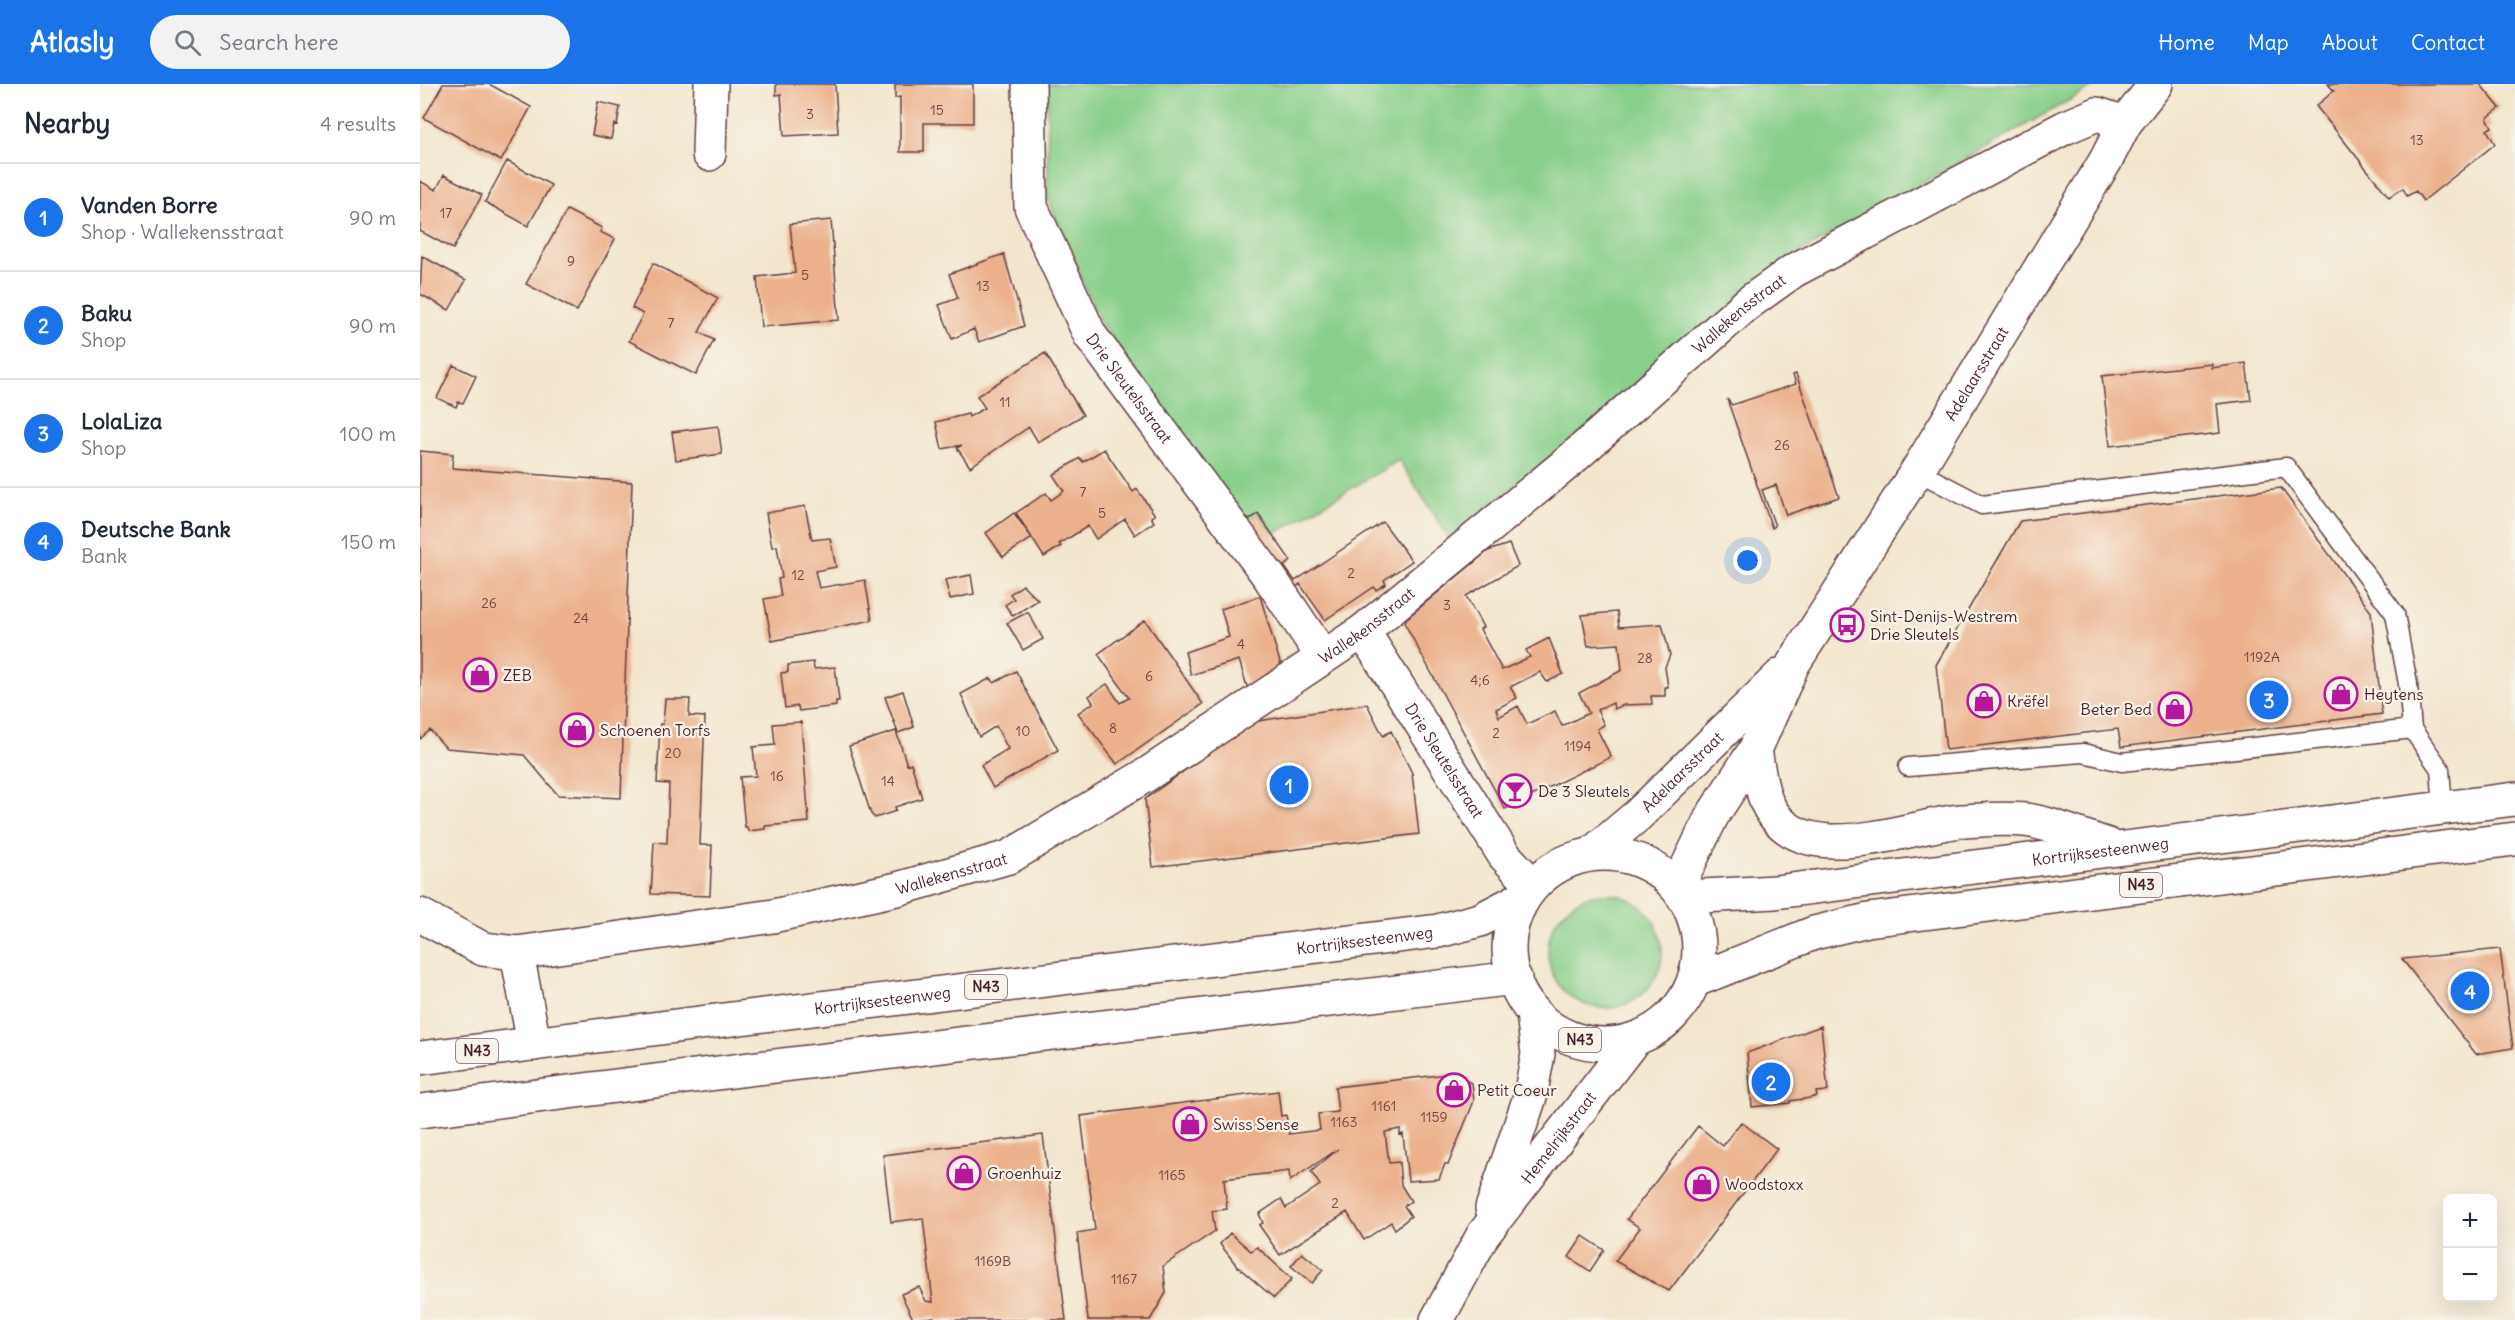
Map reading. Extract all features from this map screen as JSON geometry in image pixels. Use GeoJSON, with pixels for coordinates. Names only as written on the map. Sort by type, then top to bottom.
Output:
{"type":"FeatureCollection","features":[{"type":"Feature","properties":{"kind":"main road"},"geometry":{"type":"LineString","coordinates":[[709,154],[711,84]]}},
{"type":"Feature","properties":{"kind":"main road","name":"Drie Sleutelsstraat"},"geometry":{"type":"LineString","coordinates":[[1029,84],[1031,207],[1090,335],[1270,578],[1323,657]]}},
{"type":"Feature","properties":{"kind":"main road","name":"Adelaarsstraat"},"geometry":{"type":"LineString","coordinates":[[1681,892],[1712,816],[1755,750],[1793,664],[1917,471],[2106,160],[2125,123],[2154,85]]}},
{"type":"Feature","properties":{"kind":"main road","name":"Wallekensstraat"},"geometry":{"type":"LineString","coordinates":[[420,915],[483,949],[517,953],[773,916],[897,889],[1010,857],[1146,775],[1364,631],[1566,464],[1747,304],[1793,272],[2064,128],[2097,114],[2125,123]]}},
{"type":"Feature","properties":{"kind":"main road","name":"Drie Sleutelsstraat"},"geometry":{"type":"LineString","coordinates":[[1364,631],[1526,892]]}},
{"type":"Feature","properties":{"kind":"main road","name":"Adelaarsstraat"},"geometry":{"type":"LineString","coordinates":[[1595,851],[1638,815],[1793,664]]}},
{"type":"Feature","properties":{"kind":"main road"},"geometry":{"type":"LineString","coordinates":[[1755,750],[1767,802],[1776,817],[1795,832],[1813,839],[1839,843],[1960,821],[2026,820],[2119,848]]}},
{"type":"Feature","properties":{"kind":"main road","name":"Kortrijksesteenweg"},"geometry":{"type":"LineString","coordinates":[[1681,892],[1775,892],[2515,799]]}},
{"type":"Feature","properties":{"kind":"main road","name":"N43"},"geometry":{"type":"LineString","coordinates":[[1696,980],[1814,933],[1868,920],[2515,839]]}},
{"type":"Feature","properties":{"kind":"main road"},"geometry":{"type":"LineString","coordinates":[[1595,851],[1640,860],[1681,892]]}},
{"type":"Feature","properties":{"kind":"main road","name":"N43"},"geometry":{"type":"LineString","coordinates":[[1595,851],[1558,866],[1526,892],[1507,938],[1515,978],[1533,1013],[1566,1038],[1607,1046],[1634,1040],[1673,1019],[1696,980],[1697,921],[1681,892]]}},
{"type":"Feature","properties":{"kind":"main road","name":"Kortrijksesteenweg"},"geometry":{"type":"LineString","coordinates":[[420,1058],[1438,931],[1480,920],[1526,892]]}},
{"type":"Feature","properties":{"kind":"main road"},"geometry":{"type":"LineString","coordinates":[[517,953],[534,1044]]}},
{"type":"Feature","properties":{"kind":"main road"},"geometry":{"type":"LineString","coordinates":[[420,1112],[749,1069],[1515,978]]}},
{"type":"Feature","properties":{"kind":"main road","name":"Hemelrijkstraat"},"geometry":{"type":"LineString","coordinates":[[1483,1235],[1530,1097],[1538,1054],[1533,1013]]}},
{"type":"Feature","properties":{"kind":"main road","name":"Hemelrijkstraat"},"geometry":{"type":"LineString","coordinates":[[1437,1320],[1483,1235],[1634,1040]]}},
{"type":"Feature","properties":{"kind":"lane"},"geometry":{"type":"LineString","coordinates":[[1917,471],[1982,505],[2286,467],[2395,614],[2408,684],[2412,729],[2440,769],[2443,808]]}},
{"type":"Feature","properties":{"kind":"lane"},"geometry":{"type":"LineString","coordinates":[[1908,767],[2084,753],[2122,762],[2412,729]]}},
{"type":"Feature","properties":{"kind":"green space"},"geometry":{"type":"Polygon","coordinates":[[[1047,84],[2098,84],[1799,253],[1598,420],[1449,538],[1399,460],[1274,534],[1259,514],[1244,523],[1099,320],[1048,198],[1047,84]]]}},
{"type":"Feature","properties":{"kind":"green space"},"geometry":{"type":"Polygon","coordinates":[[[1605,894],[1627,898],[1645,911],[1658,929],[1662,951],[1658,973],[1645,991],[1627,1004],[1605,1008],[1583,1004],[1565,991],[1552,973],[1548,951],[1552,929],[1565,911],[1583,898],[1605,894]]]}},
{"type":"Feature","properties":{"kind":"building"},"geometry":{"type":"Polygon","coordinates":[[[443,84],[489,84],[531,107],[501,161],[424,118],[443,84]]]}},
{"type":"Feature","properties":{"kind":"building"},"geometry":{"type":"Polygon","coordinates":[[[776,84],[835,84],[838,133],[784,136],[781,94],[776,95],[776,84]]]}},
{"type":"Feature","properties":{"kind":"building"},"geometry":{"type":"Polygon","coordinates":[[[895,84],[973,84],[973,123],[924,123],[924,152],[900,152],[900,97],[895,98],[895,84]]]}},
{"type":"Feature","properties":{"kind":"building"},"geometry":{"type":"Polygon","coordinates":[[[2328,84],[2480,84],[2500,108],[2487,118],[2492,127],[2487,130],[2495,144],[2423,201],[2416,191],[2407,196],[2403,188],[2389,197],[2316,106],[2334,91],[2328,84]]]}},
{"type":"Feature","properties":{"kind":"building"},"geometry":{"type":"Polygon","coordinates":[[[598,102],[620,107],[617,125],[614,124],[611,139],[592,135],[598,102]]]}},
{"type":"Feature","properties":{"kind":"building"},"geometry":{"type":"Polygon","coordinates":[[[507,161],[551,185],[528,226],[485,202],[507,161]]]}},
{"type":"Feature","properties":{"kind":"building"},"geometry":{"type":"Polygon","coordinates":[[[444,175],[482,195],[453,249],[420,231],[420,181],[436,190],[444,175]]]}},
{"type":"Feature","properties":{"kind":"building"},"geometry":{"type":"Polygon","coordinates":[[[567,210],[602,228],[600,232],[615,239],[577,311],[526,284],[567,210]]]}},
{"type":"Feature","properties":{"kind":"building"},"geometry":{"type":"Polygon","coordinates":[[[831,220],[839,320],[761,327],[757,277],[795,273],[790,224],[831,220]]]}},
{"type":"Feature","properties":{"kind":"building"},"geometry":{"type":"Polygon","coordinates":[[[1004,254],[1024,326],[979,342],[974,329],[952,339],[939,305],[958,298],[949,274],[1004,254]]]}},
{"type":"Feature","properties":{"kind":"building"},"geometry":{"type":"Polygon","coordinates":[[[422,256],[466,280],[449,310],[420,294],[422,256]]]}},
{"type":"Feature","properties":{"kind":"building"},"geometry":{"type":"Polygon","coordinates":[[[653,263],[718,298],[699,332],[714,340],[696,375],[629,341],[643,314],[632,308],[653,263]]]}},
{"type":"Feature","properties":{"kind":"building"},"geometry":{"type":"Polygon","coordinates":[[[1045,353],[1083,415],[1038,442],[1029,427],[970,467],[957,448],[962,445],[942,449],[936,422],[968,414],[969,417],[985,408],[977,396],[1045,353]]]}},
{"type":"Feature","properties":{"kind":"building"},"geometry":{"type":"Polygon","coordinates":[[[2246,363],[2251,400],[2217,404],[2220,433],[2110,446],[2102,376],[2212,364],[2212,368],[2246,363]]]}},
{"type":"Feature","properties":{"kind":"building"},"geometry":{"type":"Polygon","coordinates":[[[453,365],[476,376],[463,403],[458,402],[456,407],[437,398],[453,365]]]}},
{"type":"Feature","properties":{"kind":"building"},"geometry":{"type":"Polygon","coordinates":[[[1796,374],[1839,497],[1786,515],[1776,485],[1762,490],[1775,526],[1772,528],[1727,399],[1732,405],[1796,384],[1793,375],[1796,374]]]}},
{"type":"Feature","properties":{"kind":"building"},"geometry":{"type":"Polygon","coordinates":[[[718,426],[722,454],[676,460],[672,432],[718,426]]]}},
{"type":"Feature","properties":{"kind":"building"},"geometry":{"type":"Polygon","coordinates":[[[1104,449],[1133,492],[1137,489],[1155,515],[1151,517],[1154,522],[1135,535],[1125,519],[1096,539],[1088,526],[1059,544],[1061,546],[1044,557],[1016,513],[1046,493],[1051,500],[1064,491],[1053,475],[1080,458],[1083,462],[1104,449]]]}},
{"type":"Feature","properties":{"kind":"building"},"geometry":{"type":"Polygon","coordinates":[[[420,451],[453,454],[452,468],[632,482],[621,798],[558,795],[524,755],[446,748],[430,730],[420,739],[420,451]]]}},
{"type":"Feature","properties":{"kind":"building"},"geometry":{"type":"Polygon","coordinates":[[[2281,488],[2371,612],[2382,714],[2121,747],[2118,729],[1946,750],[1936,665],[2020,521],[2281,488]]]}},
{"type":"Feature","properties":{"kind":"building"},"geometry":{"type":"Polygon","coordinates":[[[805,506],[812,540],[830,538],[836,567],[815,571],[819,588],[865,580],[872,620],[772,641],[764,599],[781,596],[778,579],[782,578],[777,546],[772,547],[766,513],[805,506]]]}},
{"type":"Feature","properties":{"kind":"building"},"geometry":{"type":"Polygon","coordinates":[[[1014,513],[1032,538],[1003,557],[986,533],[1014,513]]]}},
{"type":"Feature","properties":{"kind":"building"},"geometry":{"type":"Polygon","coordinates":[[[1258,514],[1291,561],[1284,566],[1295,581],[1383,522],[1412,561],[1384,580],[1386,584],[1376,590],[1374,587],[1325,620],[1300,584],[1289,593],[1241,525],[1258,514]]]}},
{"type":"Feature","properties":{"kind":"building"},"geometry":{"type":"Polygon","coordinates":[[[1509,544],[1518,566],[1466,596],[1483,627],[1480,629],[1502,670],[1530,657],[1526,650],[1549,638],[1563,674],[1547,682],[1540,672],[1510,687],[1517,698],[1496,709],[1499,717],[1518,706],[1527,724],[1555,711],[1562,726],[1589,713],[1579,693],[1622,670],[1619,644],[1588,646],[1582,615],[1617,612],[1619,627],[1662,624],[1670,655],[1665,667],[1668,687],[1665,687],[1665,696],[1651,696],[1652,704],[1624,705],[1614,709],[1613,703],[1597,710],[1604,725],[1597,729],[1611,757],[1505,809],[1405,624],[1406,619],[1488,551],[1509,544]]]}},
{"type":"Feature","properties":{"kind":"building"},"geometry":{"type":"Polygon","coordinates":[[[971,575],[974,594],[950,599],[945,580],[971,575]]]}},
{"type":"Feature","properties":{"kind":"building"},"geometry":{"type":"Polygon","coordinates":[[[1023,585],[1038,600],[1013,616],[1005,605],[1014,599],[1010,594],[1023,585]]]}},
{"type":"Feature","properties":{"kind":"building"},"geometry":{"type":"Polygon","coordinates":[[[1260,596],[1282,669],[1249,693],[1239,660],[1191,675],[1185,652],[1229,637],[1221,609],[1260,596]]]}},
{"type":"Feature","properties":{"kind":"building"},"geometry":{"type":"Polygon","coordinates":[[[1028,612],[1043,639],[1023,650],[1007,623],[1028,612]]]}},
{"type":"Feature","properties":{"kind":"building"},"geometry":{"type":"Polygon","coordinates":[[[1145,620],[1203,704],[1117,764],[1078,713],[1093,703],[1089,696],[1107,684],[1120,703],[1129,698],[1098,654],[1145,620]]]}},
{"type":"Feature","properties":{"kind":"building"},"geometry":{"type":"Polygon","coordinates":[[[813,662],[814,669],[835,667],[839,701],[836,701],[836,706],[799,711],[798,706],[785,708],[781,673],[788,672],[788,665],[813,662]]]}},
{"type":"Feature","properties":{"kind":"building"},"geometry":{"type":"Polygon","coordinates":[[[1016,671],[1058,750],[993,788],[981,765],[1008,749],[996,726],[979,737],[961,694],[991,678],[994,683],[1016,671]]]}},
{"type":"Feature","properties":{"kind":"building"},"geometry":{"type":"Polygon","coordinates":[[[903,691],[914,727],[898,733],[885,697],[903,691]]]}},
{"type":"Feature","properties":{"kind":"building"},"geometry":{"type":"Polygon","coordinates":[[[665,699],[690,699],[689,716],[705,717],[700,845],[712,845],[710,896],[651,894],[654,842],[667,843],[669,784],[657,783],[660,724],[663,724],[665,699]]]}},
{"type":"Feature","properties":{"kind":"building"},"geometry":{"type":"Polygon","coordinates":[[[1367,704],[1383,736],[1391,731],[1412,773],[1419,834],[1153,867],[1145,799],[1252,722],[1367,704]]]}},
{"type":"Feature","properties":{"kind":"building"},"geometry":{"type":"Polygon","coordinates":[[[801,722],[809,822],[765,826],[765,829],[748,831],[745,827],[740,777],[756,776],[753,747],[775,745],[773,724],[801,722]]]}},
{"type":"Feature","properties":{"kind":"building"},"geometry":{"type":"Polygon","coordinates":[[[896,731],[907,765],[911,763],[922,798],[895,807],[896,811],[875,818],[871,814],[849,746],[896,731]]]}},
{"type":"Feature","properties":{"kind":"building"},"geometry":{"type":"Polygon","coordinates":[[[2500,949],[2513,1048],[2476,1054],[2402,959],[2500,949]]]}},
{"type":"Feature","properties":{"kind":"building"},"geometry":{"type":"Polygon","coordinates":[[[1821,1026],[1828,1091],[1816,1092],[1817,1096],[1790,1101],[1790,1103],[1752,1107],[1747,1053],[1821,1026]]]}},
{"type":"Feature","properties":{"kind":"building"},"geometry":{"type":"Polygon","coordinates":[[[1448,1074],[1472,1083],[1474,1101],[1448,1165],[1445,1164],[1439,1179],[1408,1181],[1403,1134],[1400,1135],[1400,1129],[1385,1132],[1389,1163],[1399,1162],[1401,1185],[1411,1201],[1404,1206],[1411,1216],[1395,1229],[1391,1222],[1364,1240],[1347,1212],[1280,1255],[1259,1225],[1263,1223],[1259,1214],[1281,1199],[1286,1208],[1320,1185],[1311,1172],[1338,1149],[1290,1181],[1289,1171],[1224,1179],[1227,1209],[1212,1211],[1215,1231],[1163,1266],[1166,1293],[1150,1320],[1088,1320],[1077,1233],[1095,1230],[1081,1116],[1278,1091],[1281,1116],[1286,1115],[1289,1134],[1320,1130],[1318,1114],[1338,1112],[1335,1087],[1448,1074]]]}},
{"type":"Feature","properties":{"kind":"building","name":"Woodstoxx"},"geometry":{"type":"Polygon","coordinates":[[[1741,1122],[1777,1149],[1669,1291],[1615,1261],[1640,1228],[1627,1219],[1698,1126],[1723,1146],[1741,1122]]]}},
{"type":"Feature","properties":{"kind":"building"},"geometry":{"type":"Polygon","coordinates":[[[1043,1135],[1066,1320],[935,1320],[934,1317],[913,1319],[901,1294],[919,1287],[926,1301],[933,1302],[923,1218],[891,1222],[883,1155],[1043,1135]]]}},
{"type":"Feature","properties":{"kind":"building"},"geometry":{"type":"Polygon","coordinates":[[[1230,1233],[1251,1251],[1257,1247],[1292,1279],[1274,1298],[1237,1266],[1220,1244],[1230,1233]]]}},
{"type":"Feature","properties":{"kind":"building"},"geometry":{"type":"Polygon","coordinates":[[[1583,1236],[1604,1250],[1590,1271],[1569,1257],[1583,1236]]]}},
{"type":"Feature","properties":{"kind":"building"},"geometry":{"type":"Polygon","coordinates":[[[1302,1253],[1323,1270],[1312,1283],[1291,1266],[1302,1253]]]}},
{"type":"Feature","properties":{"kind":"place","name":"Sint-Denijs-Westrem Drie Sleutels"},"geometry":{"type":"Point","coordinates":[1847,625]}},
{"type":"Feature","properties":{"kind":"place","name":"ZEB"},"geometry":{"type":"Point","coordinates":[480,675]}},
{"type":"Feature","properties":{"kind":"place","name":"Heytens"},"geometry":{"type":"Point","coordinates":[2341,694]}},
{"type":"Feature","properties":{"kind":"place","name":"LolaLiza"},"geometry":{"type":"Point","coordinates":[2269,700]}},
{"type":"Feature","properties":{"kind":"place","name":"Krëfel"},"geometry":{"type":"Point","coordinates":[1984,701]}},
{"type":"Feature","properties":{"kind":"place","name":"Beter Bed"},"geometry":{"type":"Point","coordinates":[2175,709]}},
{"type":"Feature","properties":{"kind":"place","name":"Schoenen Torfs"},"geometry":{"type":"Point","coordinates":[577,730]}},
{"type":"Feature","properties":{"kind":"place","name":"Vanden Borre"},"geometry":{"type":"Point","coordinates":[1289,785]}},
{"type":"Feature","properties":{"kind":"place","name":"De 3 Sleutels"},"geometry":{"type":"Point","coordinates":[1515,791]}},
{"type":"Feature","properties":{"kind":"place","name":"Deutsche Bank"},"geometry":{"type":"Point","coordinates":[2470,991]}},
{"type":"Feature","properties":{"kind":"place","name":"Baku"},"geometry":{"type":"Point","coordinates":[1771,1082]}},
{"type":"Feature","properties":{"kind":"place","name":"Petit Coeur"},"geometry":{"type":"Point","coordinates":[1454,1090]}},
{"type":"Feature","properties":{"kind":"place","name":"Swiss Sense"},"geometry":{"type":"Point","coordinates":[1190,1124]}},
{"type":"Feature","properties":{"kind":"place","name":"Groenhuiz"},"geometry":{"type":"Point","coordinates":[964,1173]}},
{"type":"Feature","properties":{"kind":"place","name":"Woodstoxx"},"geometry":{"type":"Point","coordinates":[1702,1184]}}]}
